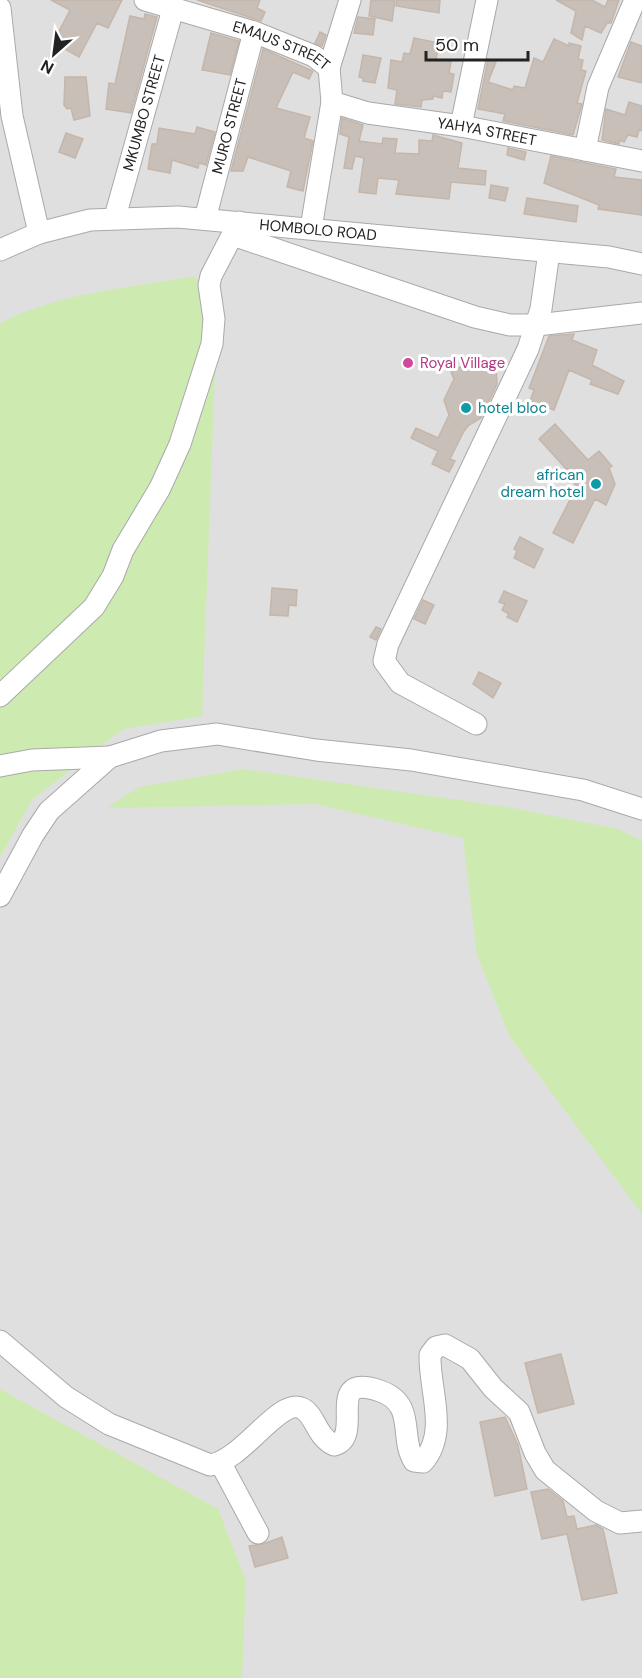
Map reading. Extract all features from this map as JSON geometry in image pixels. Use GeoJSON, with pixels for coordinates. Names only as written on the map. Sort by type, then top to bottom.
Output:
{"type":"FeatureCollection","features":[{"type":"Feature","properties":{"kind":"street","name":"EMAUS STREET"},"geometry":{"type":"LineString","coordinates":[[145,0],[254,32],[314,56],[329,68],[332,102],[311,228]]}},
{"type":"Feature","properties":{"kind":"street"},"geometry":{"type":"LineString","coordinates":[[329,68],[350,0]]}},
{"type":"Feature","properties":{"kind":"street"},"geometry":{"type":"LineString","coordinates":[[461,126],[487,0]]}},
{"type":"Feature","properties":{"kind":"street"},"geometry":{"type":"LineString","coordinates":[[585,150],[598,87],[635,0]]}},
{"type":"Feature","properties":{"kind":"street"},"geometry":{"type":"LineString","coordinates":[[0,8],[6,115],[39,233]]}},
{"type":"Feature","properties":{"kind":"street","name":"MKUMBO STREET"},"geometry":{"type":"LineString","coordinates":[[115,217],[174,9]]}},
{"type":"Feature","properties":{"kind":"street","name":"MURO STREET"},"geometry":{"type":"LineString","coordinates":[[205,219],[254,32]]}},
{"type":"Feature","properties":{"kind":"street","name":"YAHYA STREET"},"geometry":{"type":"LineString","coordinates":[[332,102],[368,113],[461,126],[642,161]]}},
{"type":"Feature","properties":{"kind":"street","name":"HOMBOLO ROAD"},"geometry":{"type":"LineString","coordinates":[[0,250],[39,233],[90,220],[115,217],[178,217],[205,219],[237,228],[311,228],[609,257],[642,264]]}},
{"type":"Feature","properties":{"kind":"street"},"geometry":{"type":"LineString","coordinates":[[0,696],[94,607],[113,576],[123,550],[160,488],[180,444],[212,344],[214,319],[209,285],[211,276],[237,228],[475,317],[510,325],[537,325],[642,313]]}},
{"type":"Feature","properties":{"kind":"street"},"geometry":{"type":"LineString","coordinates":[[476,724],[400,683],[384,661],[388,644],[537,325],[549,252]]}},
{"type":"Feature","properties":{"kind":"street"},"geometry":{"type":"LineString","coordinates":[[0,766],[32,760],[110,758],[161,741],[217,734],[520,778],[583,790],[642,809]]}},
{"type":"Feature","properties":{"kind":"street"},"geometry":{"type":"LineString","coordinates":[[0,896],[33,835],[49,811],[110,758]]}},
{"type":"Feature","properties":{"kind":"street"},"geometry":{"type":"LineString","coordinates":[[0,1341],[66,1397],[109,1424],[210,1465],[221,1464],[233,1457],[263,1428],[290,1407],[299,1406],[307,1411],[326,1441],[334,1445],[339,1444],[345,1439],[349,1427],[345,1411],[346,1399],[353,1390],[367,1386],[387,1394],[401,1407],[406,1420],[407,1451],[414,1461],[423,1462],[436,1442],[437,1415],[430,1355],[436,1347],[445,1345],[470,1359],[494,1388],[519,1412],[535,1453],[545,1470],[596,1511],[620,1523],[642,1521]]}},
{"type":"Feature","properties":{"kind":"street"},"geometry":{"type":"LineString","coordinates":[[221,1464],[258,1533]]}},
{"type":"Feature","properties":{"kind":"shaded area"},"geometry":{"type":"Polygon","coordinates":[[[0,0],[642,0],[642,1678],[0,1678],[0,0]]]}},
{"type":"Feature","properties":{"kind":"green space"},"geometry":{"type":"Polygon","coordinates":[[[193,276],[218,292],[202,716],[123,729],[32,800],[0,857],[0,323],[70,298],[193,276]]]}},
{"type":"Feature","properties":{"kind":"green space"},"geometry":{"type":"Polygon","coordinates":[[[243,769],[513,808],[618,829],[642,841],[642,1214],[510,1037],[477,955],[463,838],[315,804],[107,808],[139,787],[243,769]]]}},
{"type":"Feature","properties":{"kind":"green space"},"geometry":{"type":"Polygon","coordinates":[[[0,1389],[218,1509],[246,1581],[242,1678],[0,1678],[0,1389]]]}},
{"type":"Feature","properties":{"kind":"building"},"geometry":{"type":"Polygon","coordinates":[[[51,0],[122,0],[108,28],[97,23],[79,57],[63,48],[65,44],[55,39],[70,10],[51,0]]]}},
{"type":"Feature","properties":{"kind":"building"},"geometry":{"type":"Polygon","coordinates":[[[197,0],[260,0],[257,8],[265,12],[261,21],[197,0]]]}},
{"type":"Feature","properties":{"kind":"building"},"geometry":{"type":"Polygon","coordinates":[[[371,0],[395,0],[392,21],[369,16],[371,0]]]}},
{"type":"Feature","properties":{"kind":"building"},"geometry":{"type":"Polygon","coordinates":[[[397,0],[440,0],[439,13],[396,6],[397,0]]]}},
{"type":"Feature","properties":{"kind":"building"},"geometry":{"type":"Polygon","coordinates":[[[556,0],[592,0],[605,7],[608,0],[619,0],[611,23],[607,23],[601,33],[585,26],[582,40],[571,33],[576,11],[556,0]]]}},
{"type":"Feature","properties":{"kind":"building"},"geometry":{"type":"Polygon","coordinates":[[[145,14],[157,17],[131,113],[106,109],[109,83],[115,84],[130,16],[144,19],[145,14]]]}},
{"type":"Feature","properties":{"kind":"building"},"geometry":{"type":"Polygon","coordinates":[[[358,17],[375,19],[373,35],[354,33],[358,17]]]}},
{"type":"Feature","properties":{"kind":"building"},"geometry":{"type":"Polygon","coordinates":[[[320,32],[326,35],[322,46],[315,43],[320,32]]]}},
{"type":"Feature","properties":{"kind":"building"},"geometry":{"type":"Polygon","coordinates":[[[211,33],[239,41],[230,75],[202,70],[211,33]]]}},
{"type":"Feature","properties":{"kind":"building"},"geometry":{"type":"Polygon","coordinates":[[[414,38],[439,43],[436,59],[451,62],[449,73],[454,74],[451,92],[443,91],[442,98],[433,96],[433,99],[422,100],[421,107],[395,104],[397,90],[388,88],[391,60],[402,62],[404,53],[410,54],[414,38]]]}},
{"type":"Feature","properties":{"kind":"building"},"geometry":{"type":"Polygon","coordinates":[[[554,39],[569,46],[569,43],[581,46],[578,59],[583,60],[581,70],[586,71],[577,103],[582,104],[573,135],[503,121],[505,114],[478,109],[488,59],[496,62],[488,82],[513,90],[514,86],[525,88],[534,58],[543,62],[554,39]]]}},
{"type":"Feature","properties":{"kind":"building"},"geometry":{"type":"Polygon","coordinates":[[[631,42],[642,46],[642,83],[618,77],[631,42]]]}},
{"type":"Feature","properties":{"kind":"building"},"geometry":{"type":"Polygon","coordinates":[[[263,49],[313,71],[309,79],[293,72],[276,108],[310,117],[304,138],[313,141],[303,191],[287,187],[291,171],[248,157],[243,171],[231,171],[263,49]]]}},
{"type":"Feature","properties":{"kind":"building"},"geometry":{"type":"Polygon","coordinates":[[[363,55],[381,58],[375,83],[363,81],[363,78],[359,77],[363,55]]]}},
{"type":"Feature","properties":{"kind":"building"},"geometry":{"type":"Polygon","coordinates":[[[65,77],[86,77],[90,116],[74,120],[71,108],[67,109],[64,105],[65,77]]]}},
{"type":"Feature","properties":{"kind":"building"},"geometry":{"type":"Polygon","coordinates":[[[629,102],[642,106],[642,131],[639,130],[637,137],[628,135],[624,142],[620,140],[619,144],[602,140],[606,109],[625,115],[629,102]]]}},
{"type":"Feature","properties":{"kind":"building"},"geometry":{"type":"Polygon","coordinates":[[[342,118],[363,125],[359,141],[382,144],[383,138],[397,139],[395,153],[419,154],[419,140],[432,141],[433,135],[462,143],[458,168],[486,171],[485,185],[451,182],[449,199],[396,194],[399,180],[378,178],[376,194],[359,192],[364,158],[355,156],[352,169],[344,168],[349,137],[340,134],[342,118]]]}},
{"type":"Feature","properties":{"kind":"building"},"geometry":{"type":"Polygon","coordinates":[[[197,127],[215,132],[206,165],[199,163],[198,168],[172,160],[170,173],[148,169],[152,144],[157,144],[159,128],[195,134],[197,127]]]}},
{"type":"Feature","properties":{"kind":"building"},"geometry":{"type":"Polygon","coordinates":[[[66,133],[83,139],[75,158],[59,152],[66,133]]]}},
{"type":"Feature","properties":{"kind":"building"},"geometry":{"type":"Polygon","coordinates":[[[508,148],[526,152],[524,160],[507,155],[508,148]]]}},
{"type":"Feature","properties":{"kind":"building"},"geometry":{"type":"Polygon","coordinates":[[[551,156],[616,169],[614,177],[642,180],[642,215],[598,209],[599,205],[544,183],[551,156]]]}},
{"type":"Feature","properties":{"kind":"building"},"geometry":{"type":"Polygon","coordinates":[[[491,185],[508,188],[505,201],[489,198],[491,185]]]}},
{"type":"Feature","properties":{"kind":"building"},"geometry":{"type":"Polygon","coordinates":[[[527,198],[578,206],[576,222],[524,214],[527,198]]]}},
{"type":"Feature","properties":{"kind":"building"},"geometry":{"type":"Polygon","coordinates":[[[574,334],[572,340],[597,350],[592,365],[624,381],[618,394],[590,384],[592,380],[569,370],[554,410],[530,401],[534,390],[529,388],[549,336],[574,334]]]}},
{"type":"Feature","properties":{"kind":"building","name":"hotel bloc"},"geometry":{"type":"Polygon","coordinates":[[[478,357],[496,366],[497,384],[481,418],[464,431],[450,459],[455,461],[449,472],[432,464],[438,451],[411,438],[416,428],[438,438],[449,415],[444,400],[454,379],[451,372],[478,357]]]}},
{"type":"Feature","properties":{"kind":"building","name":"african dream hotel"},"geometry":{"type":"Polygon","coordinates":[[[555,424],[588,460],[599,451],[612,466],[609,468],[615,484],[606,505],[595,499],[573,543],[553,533],[577,486],[565,474],[568,471],[539,439],[555,424]]]}},
{"type":"Feature","properties":{"kind":"building"},"geometry":{"type":"Polygon","coordinates":[[[520,537],[543,549],[534,568],[514,558],[517,551],[514,549],[520,537]]]}},
{"type":"Feature","properties":{"kind":"building"},"geometry":{"type":"Polygon","coordinates":[[[272,588],[297,590],[296,606],[289,605],[288,616],[270,615],[272,588]]]}},
{"type":"Feature","properties":{"kind":"building"},"geometry":{"type":"Polygon","coordinates":[[[504,591],[527,601],[517,622],[507,617],[509,614],[502,610],[505,604],[499,602],[504,591]]]}},
{"type":"Feature","properties":{"kind":"building"},"geometry":{"type":"Polygon","coordinates":[[[423,600],[434,605],[425,624],[414,619],[423,600]]]}},
{"type":"Feature","properties":{"kind":"building"},"geometry":{"type":"Polygon","coordinates":[[[376,627],[381,629],[376,640],[370,637],[376,627]]]}},
{"type":"Feature","properties":{"kind":"building"},"geometry":{"type":"Polygon","coordinates":[[[479,672],[501,683],[493,698],[473,684],[479,672]]]}},
{"type":"Feature","properties":{"kind":"building"},"geometry":{"type":"Polygon","coordinates":[[[561,1354],[574,1404],[538,1413],[525,1363],[561,1354]]]}},
{"type":"Feature","properties":{"kind":"building"},"geometry":{"type":"Polygon","coordinates":[[[505,1417],[518,1445],[527,1489],[495,1496],[480,1422],[505,1417]]]}},
{"type":"Feature","properties":{"kind":"building"},"geometry":{"type":"Polygon","coordinates":[[[548,1489],[563,1501],[567,1517],[574,1516],[577,1529],[596,1525],[603,1529],[617,1593],[582,1600],[567,1534],[542,1539],[531,1492],[548,1489]]]}},
{"type":"Feature","properties":{"kind":"building"},"geometry":{"type":"Polygon","coordinates":[[[282,1537],[288,1558],[255,1567],[249,1546],[282,1537]]]}},
{"type":"Feature","properties":{"kind":"place","name":"Royal Village"},"geometry":{"type":"Point","coordinates":[408,363]}},
{"type":"Feature","properties":{"kind":"place","name":"hotel bloc"},"geometry":{"type":"Point","coordinates":[466,408]}},
{"type":"Feature","properties":{"kind":"place","name":"african dream hotel"},"geometry":{"type":"Point","coordinates":[596,484]}}]}
